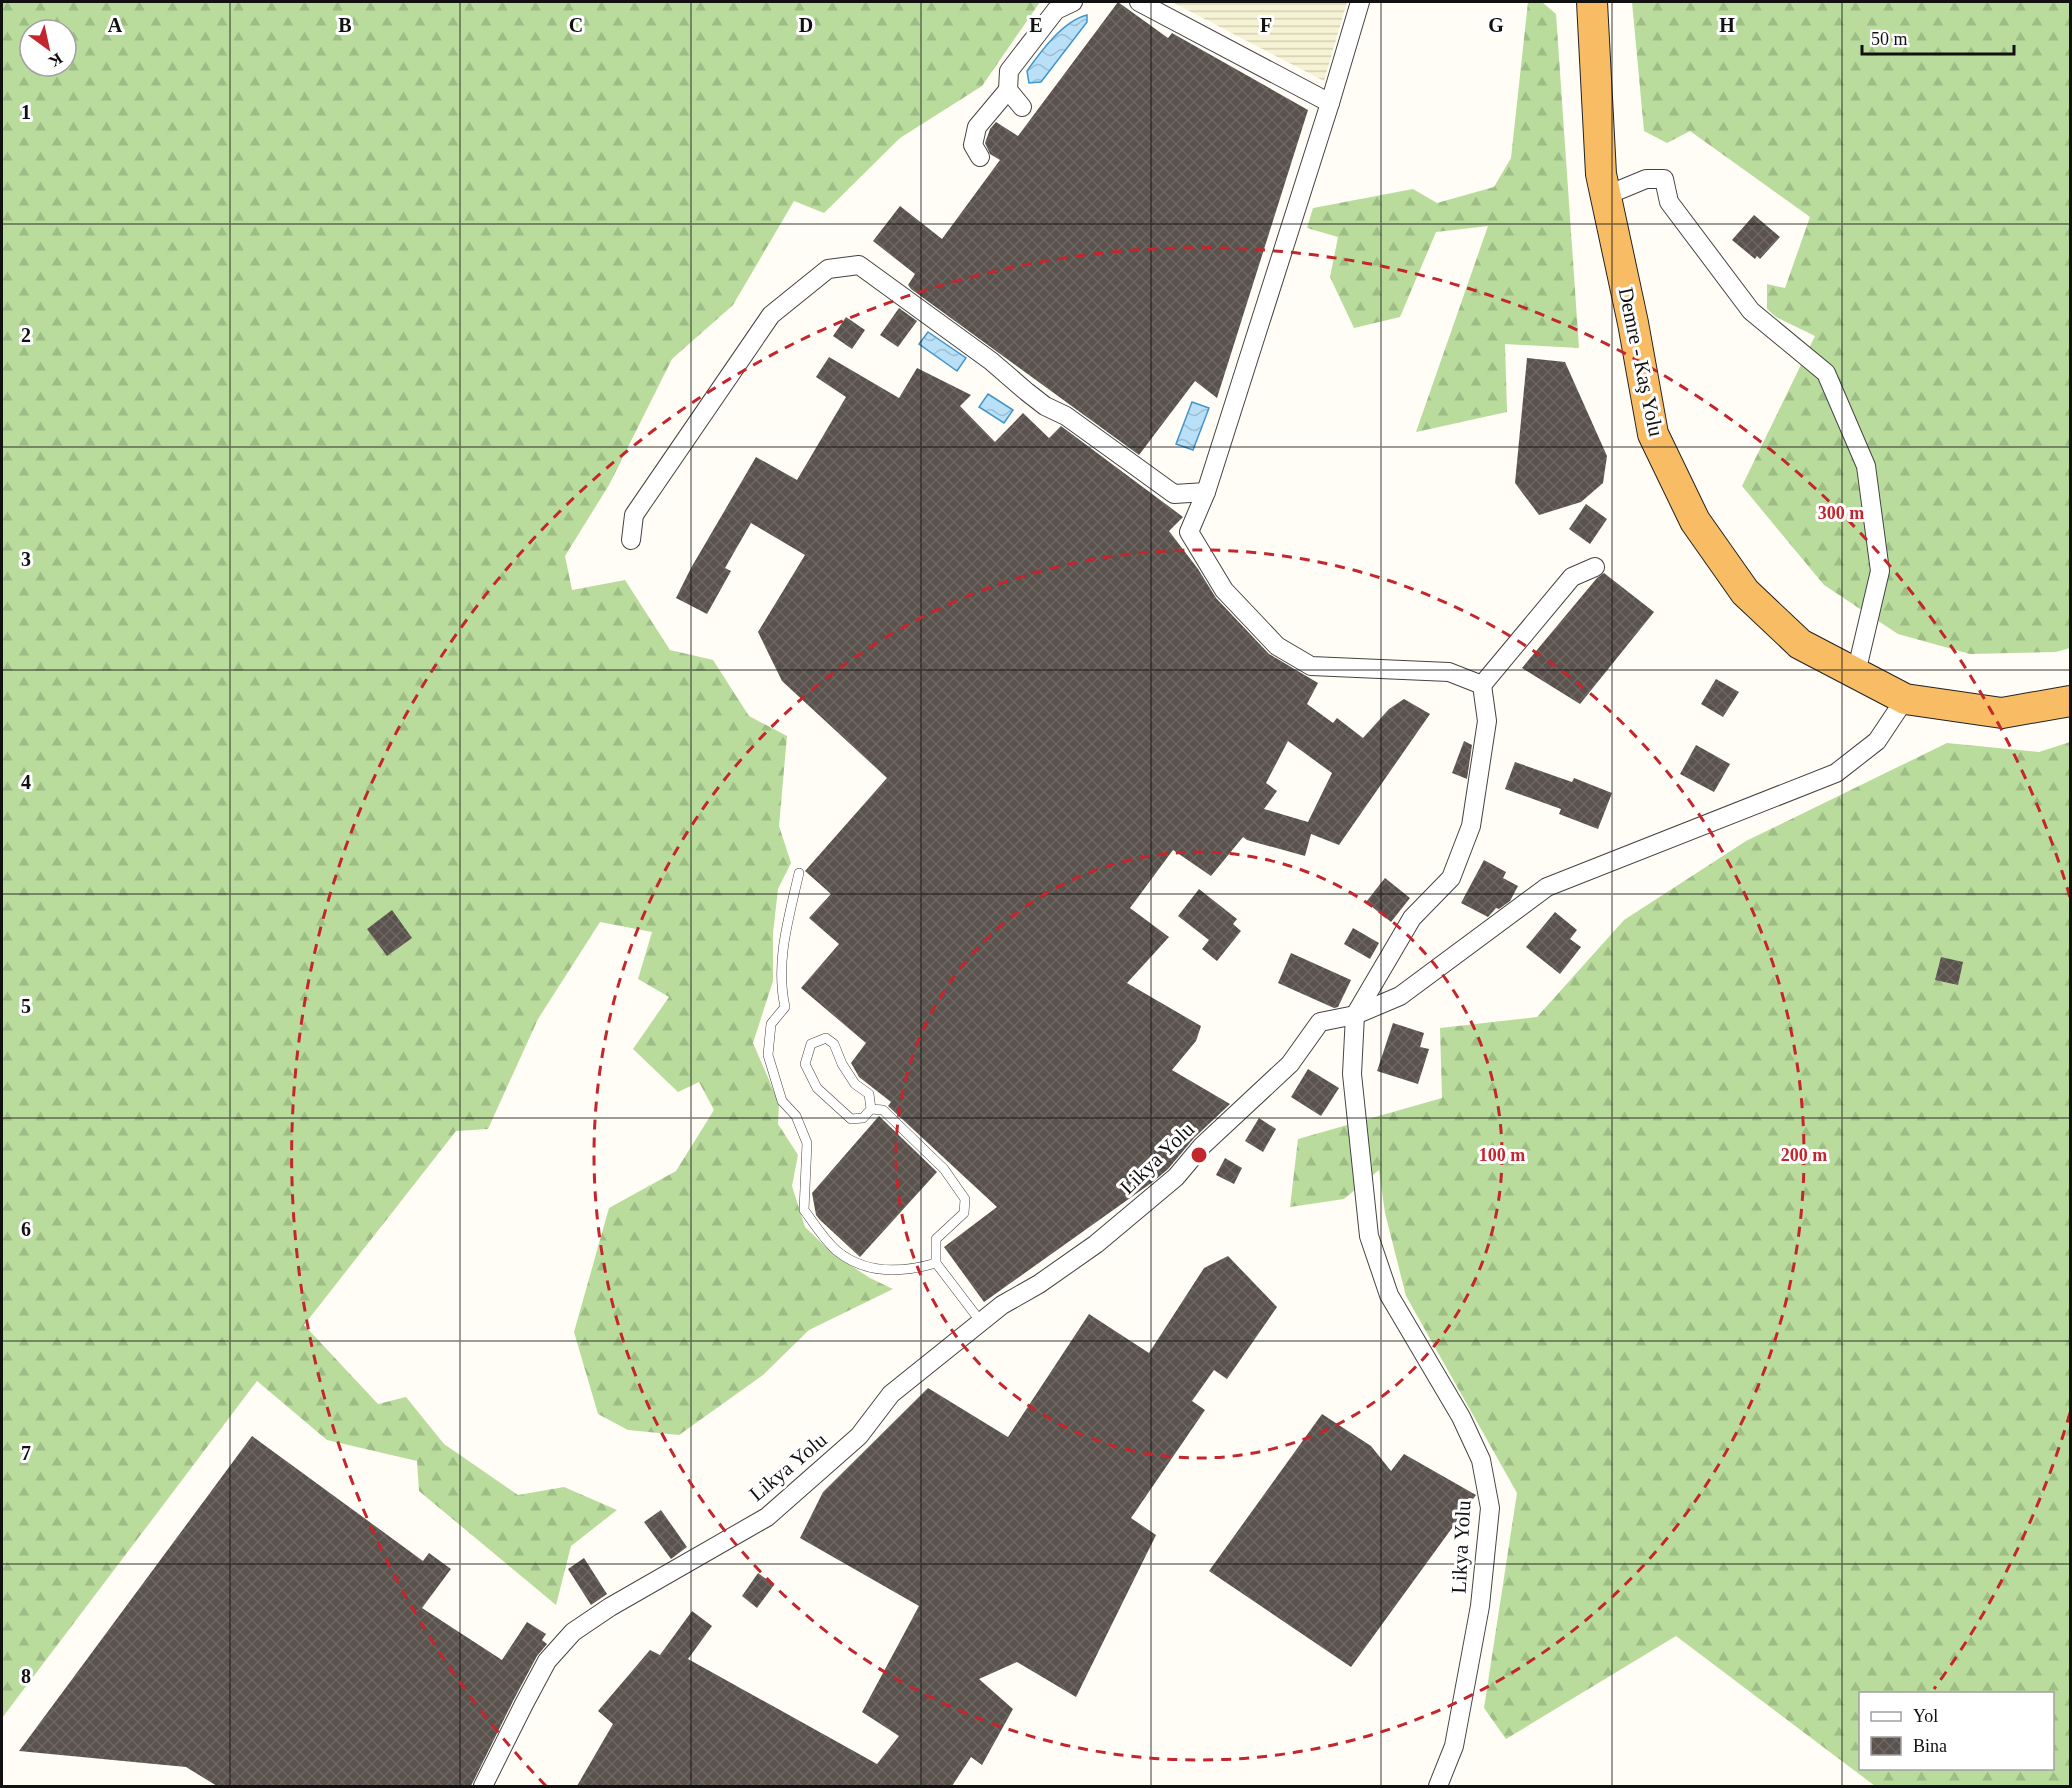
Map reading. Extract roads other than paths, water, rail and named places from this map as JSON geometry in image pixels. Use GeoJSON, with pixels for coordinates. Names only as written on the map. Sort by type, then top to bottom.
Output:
{"type":"FeatureCollection","features":[{"type":"Feature","properties":{"kind":"highway","name":"Demre - Kaş Yolu"},"geometry":{"type":"LineString","coordinates":[[1592,2],[1601,174],[1605,196],[1633,322],[1653,434],[1695,521],[1745,592],[1800,644],[1905,699],[2002,713],[2070,701]]}},
{"type":"Feature","properties":{"kind":"street"},"geometry":{"type":"LineString","coordinates":[[980,157],[973,146],[977,127],[1008,90],[1009,70],[1056,10],[1073,2]]}},
{"type":"Feature","properties":{"kind":"street"},"geometry":{"type":"LineString","coordinates":[[1139,2],[1330,103]]}},
{"type":"Feature","properties":{"kind":"street"},"geometry":{"type":"LineString","coordinates":[[1360,2],[1206,492],[1189,532],[1224,590],[1277,646],[1311,666],[1449,672],[1482,685]]}},
{"type":"Feature","properties":{"kind":"street"},"geometry":{"type":"LineString","coordinates":[[1008,90],[1022,107]]}},
{"type":"Feature","properties":{"kind":"street"},"geometry":{"type":"LineString","coordinates":[[1605,196],[1646,179],[1664,179],[1669,202],[1751,311],[1826,373],[1866,466],[1880,571],[1856,673]]}},
{"type":"Feature","properties":{"kind":"street"},"geometry":{"type":"LineString","coordinates":[[631,540],[634,515],[771,315],[828,269],[859,265],[991,360],[1045,406],[1066,416],[1174,494],[1206,492]]}},
{"type":"Feature","properties":{"kind":"street"},"geometry":{"type":"LineString","coordinates":[[1355,1015],[1412,918],[1451,878],[1471,826],[1487,721],[1482,685],[1572,577],[1595,567]]}},
{"type":"Feature","properties":{"kind":"street"},"geometry":{"type":"LineString","coordinates":[[1355,1015],[1400,996],[1547,887],[1836,773],[1877,741],[1905,699]]}},
{"type":"Feature","properties":{"kind":"street","name":"Likya Yolu"},"geometry":{"type":"LineString","coordinates":[[483,1786],[547,1661],[573,1632],[610,1607],[767,1516],[859,1436],[891,1394],[1002,1305],[1039,1284],[1096,1244],[1176,1177],[1202,1146],[1290,1064],[1320,1022],[1355,1015],[1352,1074],[1370,1236],[1389,1295],[1461,1417],[1481,1460],[1490,1508],[1480,1606],[1454,1746],[1438,1786]]}},
{"type":"Feature","properties":{"kind":"lane"},"geometry":{"type":"LineString","coordinates":[[799,873],[784,940],[781,987],[785,1006],[771,1024],[768,1055],[782,1101],[796,1116],[807,1143],[804,1210],[836,1250],[868,1268],[894,1270],[922,1268],[936,1263]]}},
{"type":"Feature","properties":{"kind":"lane"},"geometry":{"type":"LineString","coordinates":[[826,1038],[834,1044],[842,1064],[855,1083],[869,1094],[871,1109],[863,1118],[851,1119],[817,1088],[805,1064],[810,1044],[826,1038]]}},
{"type":"Feature","properties":{"kind":"lane"},"geometry":{"type":"LineString","coordinates":[[871,1109],[884,1110],[944,1169],[965,1199],[964,1213],[936,1239],[936,1263],[981,1322]]}},
{"type":"Feature","properties":{"kind":"water"},"geometry":{"type":"Polygon","coordinates":[[[1087,15],[1087,22],[1041,82],[1029,83],[1027,71],[1046,46],[1069,23],[1087,15]]]}},
{"type":"Feature","properties":{"kind":"water"},"geometry":{"type":"Polygon","coordinates":[[[928,332],[966,358],[957,371],[919,344],[928,332]]]}},
{"type":"Feature","properties":{"kind":"water"},"geometry":{"type":"Polygon","coordinates":[[[988,394],[1013,410],[1004,423],[979,407],[988,394]]]}},
{"type":"Feature","properties":{"kind":"water"},"geometry":{"type":"Polygon","coordinates":[[[1192,402],[1209,408],[1193,450],[1176,444],[1192,402]]]}}]}
